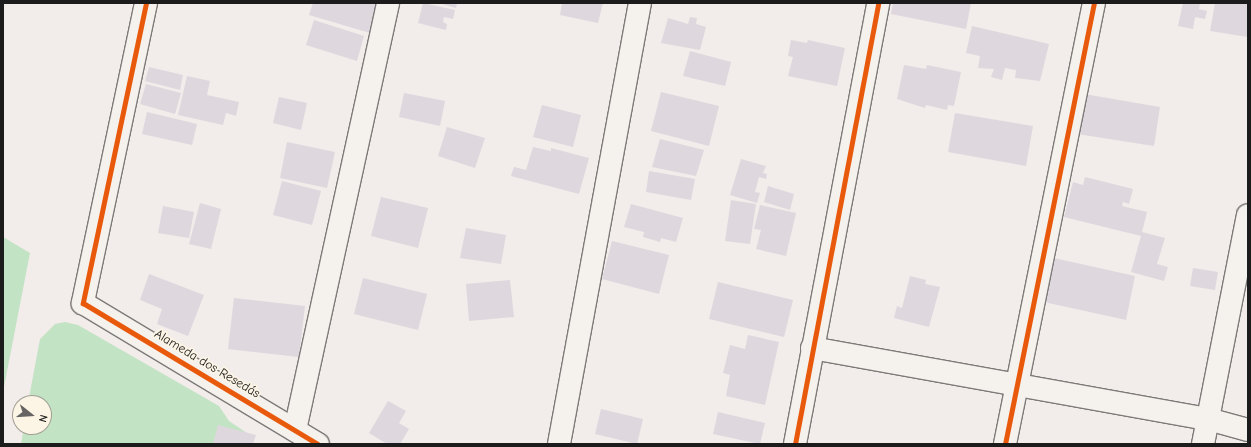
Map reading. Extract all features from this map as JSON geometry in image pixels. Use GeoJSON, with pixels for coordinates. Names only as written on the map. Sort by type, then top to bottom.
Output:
{"type":"FeatureCollection","features":[{"type":"Feature","properties":{"kind":"street","name":"Alameda dos Resedás"},"geometry":{"type":"LineString","coordinates":[[146,3],[84,303],[318,444]]}},
{"type":"Feature","properties":{"kind":"street"},"geometry":{"type":"LineString","coordinates":[[295,430],[388,3]]}},
{"type":"Feature","properties":{"kind":"street"},"geometry":{"type":"LineString","coordinates":[[559,444],[640,3]]}},
{"type":"Feature","properties":{"kind":"street"},"geometry":{"type":"LineString","coordinates":[[795,444],[878,3]]}},
{"type":"Feature","properties":{"kind":"street"},"geometry":{"type":"LineString","coordinates":[[1005,444],[1094,3]]}},
{"type":"Feature","properties":{"kind":"street"},"geometry":{"type":"LineString","coordinates":[[1203,444],[1248,215]]}},
{"type":"Feature","properties":{"kind":"street"},"geometry":{"type":"LineString","coordinates":[[812,348],[1016,386],[1208,419],[1246,431]]}},
{"type":"Feature","properties":{"kind":"green space"},"geometry":{"type":"Polygon","coordinates":[[[3,237],[30,253],[3,392],[3,237]]]}},
{"type":"Feature","properties":{"kind":"green space"},"geometry":{"type":"Polygon","coordinates":[[[65,322],[78,325],[219,406],[229,421],[253,437],[253,444],[21,444],[23,435],[52,435],[52,395],[30,395],[40,339],[55,324],[65,322]]]}},
{"type":"Feature","properties":{"kind":"building"},"geometry":{"type":"Polygon","coordinates":[[[313,3],[379,3],[370,33],[309,15],[313,3]]]}},
{"type":"Feature","properties":{"kind":"building"},"geometry":{"type":"Polygon","coordinates":[[[423,3],[455,10],[453,19],[444,17],[443,22],[447,24],[446,30],[418,23],[423,3]]]}},
{"type":"Feature","properties":{"kind":"building"},"geometry":{"type":"Polygon","coordinates":[[[438,3],[457,3],[456,8],[438,3]]]}},
{"type":"Feature","properties":{"kind":"building"},"geometry":{"type":"Polygon","coordinates":[[[562,3],[603,3],[598,23],[560,15],[562,3]]]}},
{"type":"Feature","properties":{"kind":"building"},"geometry":{"type":"Polygon","coordinates":[[[893,3],[971,3],[966,29],[891,14],[893,3]]]}},
{"type":"Feature","properties":{"kind":"building"},"geometry":{"type":"Polygon","coordinates":[[[1183,3],[1200,3],[1199,9],[1207,11],[1205,19],[1195,17],[1193,29],[1178,26],[1183,3]]]}},
{"type":"Feature","properties":{"kind":"building"},"geometry":{"type":"Polygon","coordinates":[[[1215,3],[1248,3],[1248,37],[1210,31],[1215,3]]]}},
{"type":"Feature","properties":{"kind":"building"},"geometry":{"type":"Polygon","coordinates":[[[690,17],[697,18],[696,24],[706,27],[700,50],[661,43],[668,18],[688,24],[690,17]]]}},
{"type":"Feature","properties":{"kind":"building"},"geometry":{"type":"Polygon","coordinates":[[[314,20],[364,36],[357,61],[306,45],[314,20]]]}},
{"type":"Feature","properties":{"kind":"building"},"geometry":{"type":"Polygon","coordinates":[[[972,26],[1049,44],[1040,81],[1015,78],[1016,70],[1005,68],[1002,80],[991,77],[994,69],[978,68],[980,56],[966,53],[972,26]]]}},
{"type":"Feature","properties":{"kind":"building"},"geometry":{"type":"Polygon","coordinates":[[[791,40],[807,43],[808,40],[845,48],[837,86],[788,76],[793,57],[788,56],[791,40]]]}},
{"type":"Feature","properties":{"kind":"building"},"geometry":{"type":"Polygon","coordinates":[[[690,51],[731,62],[725,86],[683,76],[690,51]]]}},
{"type":"Feature","properties":{"kind":"building"},"geometry":{"type":"Polygon","coordinates":[[[904,65],[926,69],[927,65],[961,72],[954,106],[948,105],[947,110],[926,105],[925,108],[897,99],[904,65]]]}},
{"type":"Feature","properties":{"kind":"building"},"geometry":{"type":"Polygon","coordinates":[[[149,67],[183,75],[180,90],[145,81],[149,67]]]}},
{"type":"Feature","properties":{"kind":"building"},"geometry":{"type":"Polygon","coordinates":[[[187,76],[210,81],[207,95],[239,102],[236,116],[226,113],[223,125],[178,115],[187,76]]]}},
{"type":"Feature","properties":{"kind":"building"},"geometry":{"type":"Polygon","coordinates":[[[146,84],[181,93],[175,114],[140,104],[146,84]]]}},
{"type":"Feature","properties":{"kind":"building"},"geometry":{"type":"Polygon","coordinates":[[[661,92],[719,106],[709,146],[651,131],[661,92]]]}},
{"type":"Feature","properties":{"kind":"building"},"geometry":{"type":"Polygon","coordinates":[[[404,93],[445,101],[440,126],[399,117],[404,93]]]}},
{"type":"Feature","properties":{"kind":"building"},"geometry":{"type":"Polygon","coordinates":[[[1084,94],[1160,107],[1154,146],[1077,134],[1084,94]]]}},
{"type":"Feature","properties":{"kind":"building"},"geometry":{"type":"Polygon","coordinates":[[[279,97],[307,103],[301,130],[273,123],[279,97]]]}},
{"type":"Feature","properties":{"kind":"building"},"geometry":{"type":"Polygon","coordinates":[[[542,105],[581,115],[573,147],[533,137],[542,105]]]}},
{"type":"Feature","properties":{"kind":"building"},"geometry":{"type":"Polygon","coordinates":[[[147,112],[197,124],[192,145],[142,134],[147,112]]]}},
{"type":"Feature","properties":{"kind":"building"},"geometry":{"type":"Polygon","coordinates":[[[955,113],[1033,126],[1026,166],[948,152],[955,113]]]}},
{"type":"Feature","properties":{"kind":"building"},"geometry":{"type":"Polygon","coordinates":[[[447,127],[485,138],[475,168],[438,156],[447,127]]]}},
{"type":"Feature","properties":{"kind":"building"},"geometry":{"type":"Polygon","coordinates":[[[660,139],[704,150],[696,176],[652,167],[660,139]]]}},
{"type":"Feature","properties":{"kind":"building"},"geometry":{"type":"Polygon","coordinates":[[[287,142],[335,152],[327,188],[280,178],[287,142]]]}},
{"type":"Feature","properties":{"kind":"building"},"geometry":{"type":"Polygon","coordinates":[[[533,147],[551,151],[551,148],[589,158],[579,194],[511,176],[514,167],[526,170],[533,147]]]}},
{"type":"Feature","properties":{"kind":"building"},"geometry":{"type":"Polygon","coordinates":[[[741,159],[766,166],[763,173],[767,174],[766,179],[759,177],[755,192],[760,193],[757,203],[730,195],[741,159]]]}},
{"type":"Feature","properties":{"kind":"building"},"geometry":{"type":"Polygon","coordinates":[[[649,171],[695,179],[691,200],[646,192],[649,171]]]}},
{"type":"Feature","properties":{"kind":"building"},"geometry":{"type":"Polygon","coordinates":[[[1085,177],[1133,189],[1129,204],[1123,202],[1122,206],[1147,212],[1142,232],[1165,238],[1157,264],[1168,267],[1164,281],[1131,272],[1141,236],[1064,217],[1073,182],[1083,185],[1085,177]]]}},
{"type":"Feature","properties":{"kind":"building"},"geometry":{"type":"Polygon","coordinates":[[[282,181],[321,191],[312,225],[273,215],[282,181]]]}},
{"type":"Feature","properties":{"kind":"building"},"geometry":{"type":"Polygon","coordinates":[[[768,186],[794,194],[790,210],[764,202],[768,186]]]}},
{"type":"Feature","properties":{"kind":"building"},"geometry":{"type":"Polygon","coordinates":[[[381,197],[428,208],[418,248],[371,236],[381,197]]]}},
{"type":"Feature","properties":{"kind":"building"},"geometry":{"type":"Polygon","coordinates":[[[731,200],[756,204],[750,244],[725,241],[731,200]]]}},
{"type":"Feature","properties":{"kind":"building"},"geometry":{"type":"Polygon","coordinates":[[[200,203],[221,209],[211,249],[189,244],[200,203]]]}},
{"type":"Feature","properties":{"kind":"building"},"geometry":{"type":"Polygon","coordinates":[[[631,204],[683,218],[676,242],[661,238],[660,242],[643,237],[644,232],[624,227],[631,204]]]}},
{"type":"Feature","properties":{"kind":"building"},"geometry":{"type":"Polygon","coordinates":[[[760,205],[796,213],[786,256],[756,249],[761,230],[754,229],[760,205]]]}},
{"type":"Feature","properties":{"kind":"building"},"geometry":{"type":"Polygon","coordinates":[[[163,206],[194,212],[189,238],[158,233],[163,206]]]}},
{"type":"Feature","properties":{"kind":"building"},"geometry":{"type":"Polygon","coordinates":[[[466,228],[506,235],[501,264],[460,258],[466,228]]]}},
{"type":"Feature","properties":{"kind":"building"},"geometry":{"type":"Polygon","coordinates":[[[612,241],[669,255],[659,294],[602,279],[612,241]]]}},
{"type":"Feature","properties":{"kind":"building"},"geometry":{"type":"Polygon","coordinates":[[[1054,258],[1135,276],[1126,320],[1044,302],[1054,258]]]}},
{"type":"Feature","properties":{"kind":"building"},"geometry":{"type":"Polygon","coordinates":[[[1193,268],[1218,272],[1215,290],[1190,286],[1193,268]]]}},
{"type":"Feature","properties":{"kind":"building"},"geometry":{"type":"Polygon","coordinates":[[[149,274],[204,295],[188,336],[157,324],[162,309],[140,300],[149,274]]]}},
{"type":"Feature","properties":{"kind":"building"},"geometry":{"type":"Polygon","coordinates":[[[910,276],[926,280],[925,284],[940,287],[929,327],[894,318],[897,306],[902,308],[910,276]]]}},
{"type":"Feature","properties":{"kind":"building"},"geometry":{"type":"Polygon","coordinates":[[[363,278],[427,294],[418,330],[354,314],[363,278]]]}},
{"type":"Feature","properties":{"kind":"building"},"geometry":{"type":"Polygon","coordinates":[[[510,280],[514,317],[469,321],[466,284],[510,280]]]}},
{"type":"Feature","properties":{"kind":"building"},"geometry":{"type":"Polygon","coordinates":[[[718,282],[793,300],[784,337],[709,319],[718,282]]]}},
{"type":"Feature","properties":{"kind":"building"},"geometry":{"type":"Polygon","coordinates":[[[234,298],[305,306],[299,357],[228,349],[234,298]]]}},
{"type":"Feature","properties":{"kind":"building"},"geometry":{"type":"Polygon","coordinates":[[[748,335],[779,342],[765,405],[726,396],[730,375],[723,373],[730,345],[745,349],[748,335]]]}},
{"type":"Feature","properties":{"kind":"building"},"geometry":{"type":"Polygon","coordinates":[[[388,401],[406,411],[399,423],[409,429],[400,444],[387,444],[369,433],[388,401]]]}},
{"type":"Feature","properties":{"kind":"building"},"geometry":{"type":"Polygon","coordinates":[[[601,409],[643,419],[637,444],[595,434],[601,409]]]}},
{"type":"Feature","properties":{"kind":"building"},"geometry":{"type":"Polygon","coordinates":[[[718,412],[765,423],[760,444],[713,434],[718,412]]]}},
{"type":"Feature","properties":{"kind":"building"},"geometry":{"type":"Polygon","coordinates":[[[218,425],[256,435],[253,444],[213,444],[218,425]]]}},
{"type":"Feature","properties":{"kind":"cycle path"},"geometry":{"type":"LineString","coordinates":[[146,3],[83,303],[318,444]]}},
{"type":"Feature","properties":{"kind":"cycle path"},"geometry":{"type":"LineString","coordinates":[[795,444],[878,3]]}},
{"type":"Feature","properties":{"kind":"cycle path"},"geometry":{"type":"LineString","coordinates":[[1005,444],[1094,3]]}}]}
